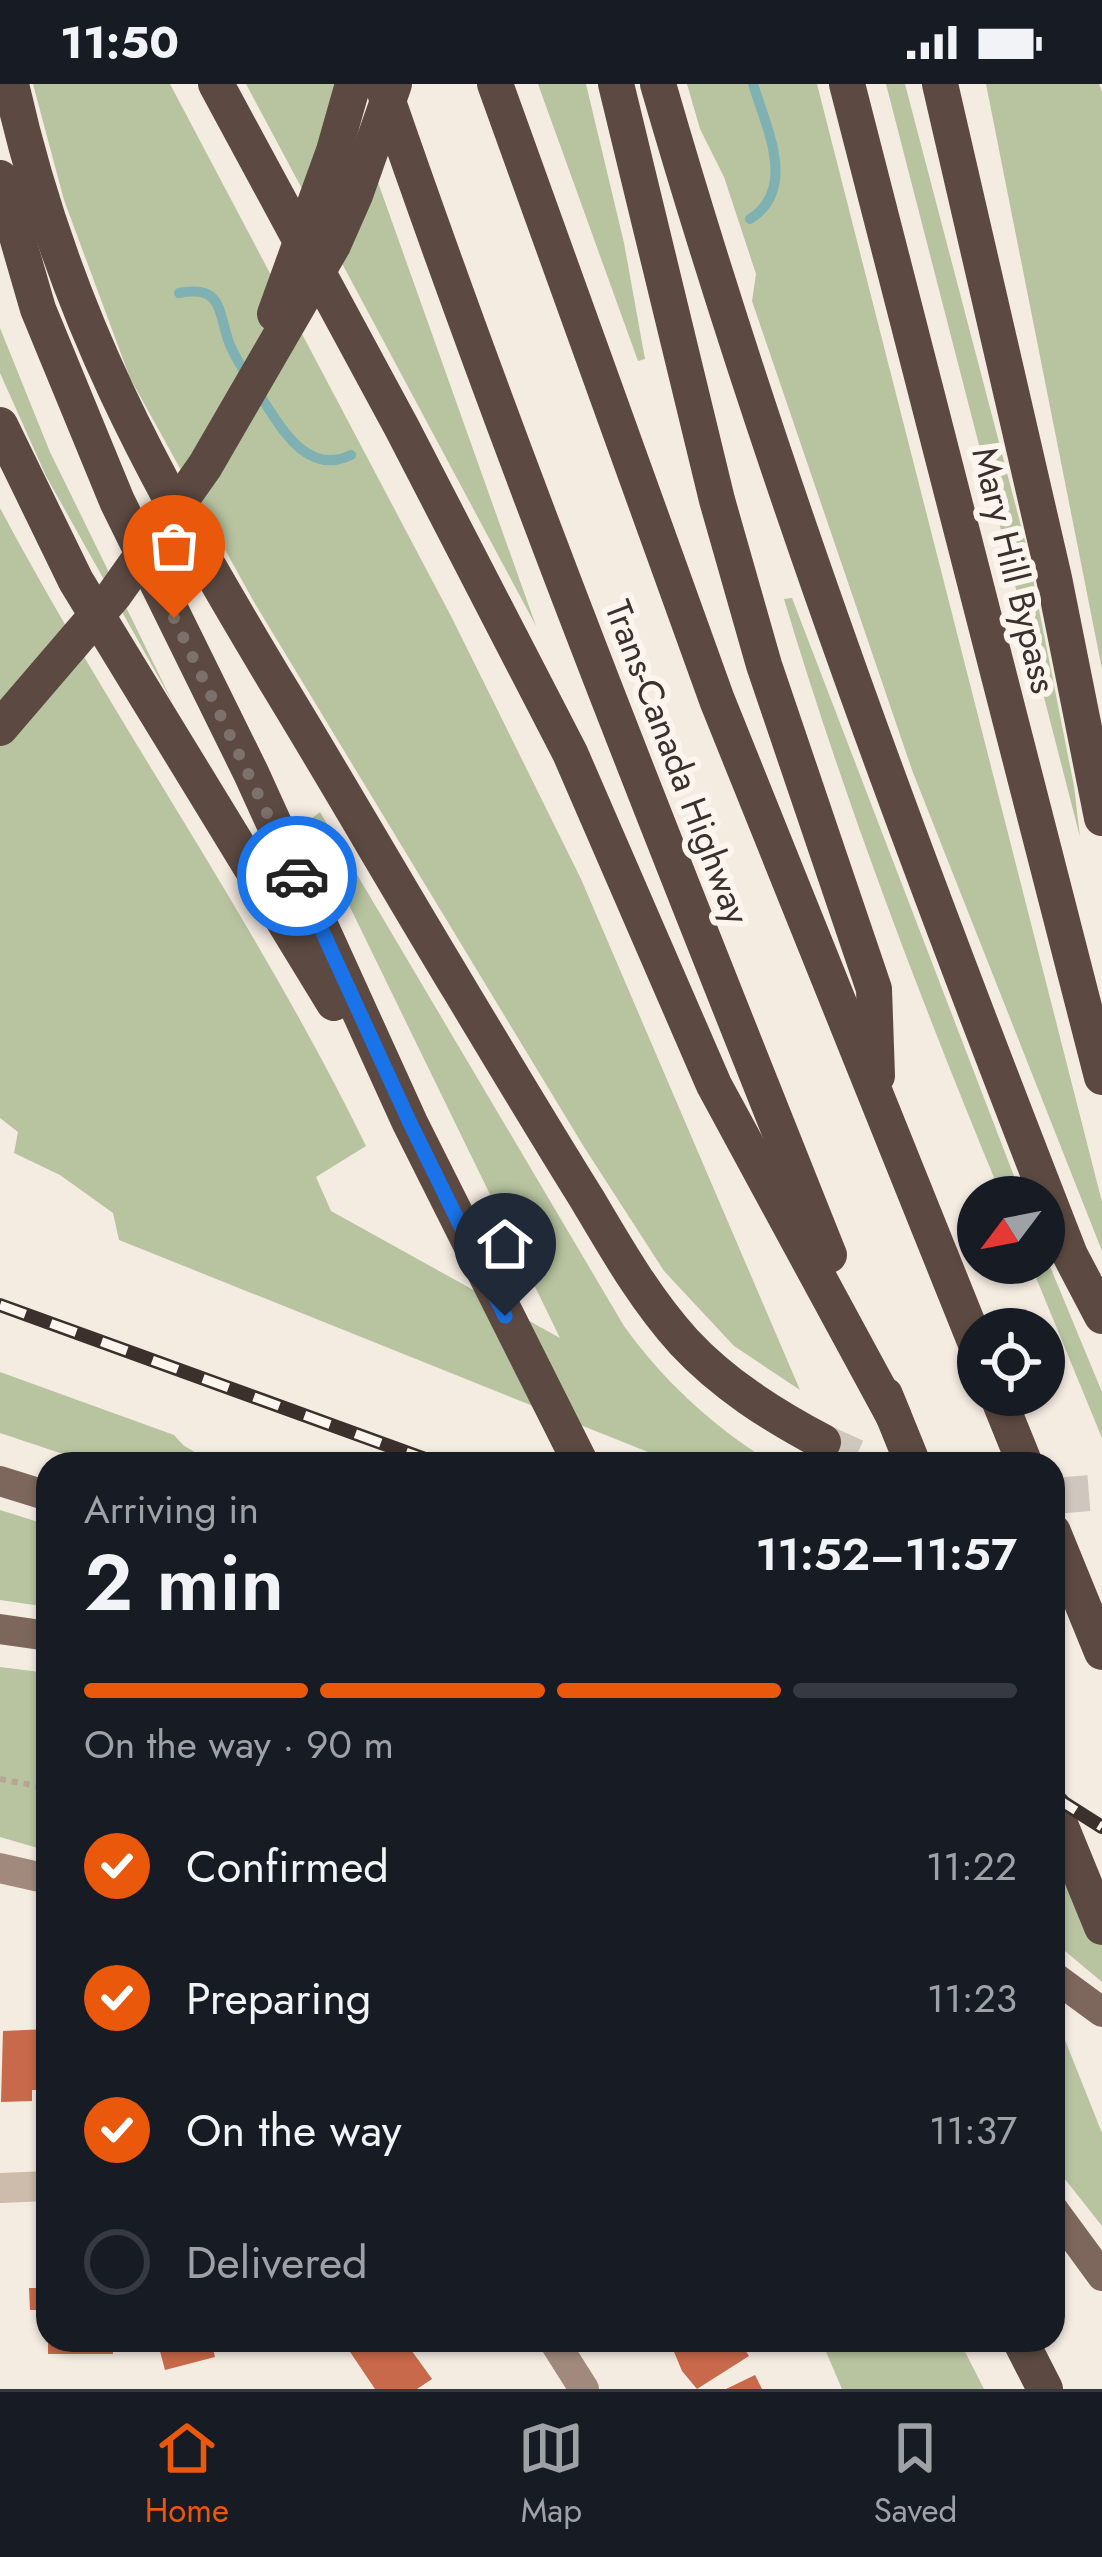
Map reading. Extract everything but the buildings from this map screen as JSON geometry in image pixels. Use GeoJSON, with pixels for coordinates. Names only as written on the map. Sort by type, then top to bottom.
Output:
{"type":"FeatureCollection","features":[{"type":"Feature","properties":{"kind":"highway"},"geometry":{"type":"LineString","coordinates":[[11,84],[58,256],[124,413],[188,535],[432,945],[662,1315],[684,1342],[736,1388],[823,1442]]}},
{"type":"Feature","properties":{"kind":"highway"},"geometry":{"type":"LineString","coordinates":[[216,84],[541,696],[714,1085],[893,1415]]}},
{"type":"Feature","properties":{"kind":"highway"},"geometry":{"type":"LineString","coordinates":[[222,439],[306,232],[353,84]]}},
{"type":"Feature","properties":{"kind":"highway","name":"Trans-Canada Highway"},"geometry":{"type":"LineString","coordinates":[[382,84],[463,318],[620,734],[908,1452]]}},
{"type":"Feature","properties":{"kind":"highway"},"geometry":{"type":"LineString","coordinates":[[0,728],[133,571],[222,439],[333,245],[356,195],[394,84]]}},
{"type":"Feature","properties":{"kind":"highway","name":"Trans-Canada Highway"},"geometry":{"type":"LineString","coordinates":[[495,84],[702,658],[962,1308]]}},
{"type":"Feature","properties":{"kind":"highway"},"geometry":{"type":"LineString","coordinates":[[616,84],[717,500],[764,665],[874,989],[878,1103]]}},
{"type":"Feature","properties":{"kind":"highway"},"geometry":{"type":"LineString","coordinates":[[658,84],[856,695],[1070,1255],[1102,1316]]}},
{"type":"Feature","properties":{"kind":"highway","name":"Mary Hill Bypass"},"geometry":{"type":"LineString","coordinates":[[847,84],[1102,1077]]}},
{"type":"Feature","properties":{"kind":"highway"},"geometry":{"type":"LineString","coordinates":[[940,84],[1054,578],[1102,818]]}},
{"type":"Feature","properties":{"kind":"highway"},"geometry":{"type":"LineString","coordinates":[[0,178],[38,309],[88,436],[251,773],[410,1123],[575,1452]]}},
{"type":"Feature","properties":{"kind":"highway"},"geometry":{"type":"LineString","coordinates":[[0,425],[41,514],[100,621],[410,1123]]}},
{"type":"Feature","properties":{"kind":"highway"},"geometry":{"type":"LineString","coordinates":[[1006,1416],[1020,1452]]}},
{"type":"Feature","properties":{"kind":"highway"},"geometry":{"type":"LineString","coordinates":[[1065,1561],[1102,1652]]}},
{"type":"Feature","properties":{"kind":"highway"},"geometry":{"type":"LineString","coordinates":[[1065,1836],[1102,1927]]}},
{"type":"Feature","properties":{"kind":"highway"},"geometry":{"type":"LineString","coordinates":[[1026,2352],[1045,2389]]}},
{"type":"Feature","properties":{"kind":"main road"},"geometry":{"type":"LineString","coordinates":[[0,1481],[36,1492]]}},
{"type":"Feature","properties":{"kind":"main road"},"geometry":{"type":"LineString","coordinates":[[0,1629],[36,1634]]}},
{"type":"Feature","properties":{"kind":"main road"},"geometry":{"type":"LineString","coordinates":[[1065,1985],[1102,2012]]}},
{"type":"Feature","properties":{"kind":"main road"},"geometry":{"type":"LineString","coordinates":[[1065,2225],[1102,2276]]}},
{"type":"Feature","properties":{"kind":"street"},"geometry":{"type":"LineString","coordinates":[[0,1868],[36,1876]]}},
{"type":"Feature","properties":{"kind":"street"},"geometry":{"type":"LineString","coordinates":[[0,2188],[36,2186]]}},
{"type":"Feature","properties":{"kind":"street"},"geometry":{"type":"LineString","coordinates":[[561,2352],[584,2389]]}},
{"type":"Feature","properties":{"kind":"path"},"geometry":{"type":"LineString","coordinates":[[0,1778],[36,1786]]}},
{"type":"Feature","properties":{"kind":"green space"},"geometry":{"type":"Polygon","coordinates":[[[33,84],[170,84],[452,618],[581,879],[800,1390],[734,1346],[664,1271],[254,602],[130,378],[64,200],[33,84]]]}},
{"type":"Feature","properties":{"kind":"green space"},"geometry":{"type":"Polygon","coordinates":[[[246,84],[343,84],[536,626],[246,84]]]}},
{"type":"Feature","properties":{"kind":"green space"},"geometry":{"type":"Polygon","coordinates":[[[538,84],[586,84],[624,243],[645,359],[638,361],[538,84]]]}},
{"type":"Feature","properties":{"kind":"green space"},"geometry":{"type":"Polygon","coordinates":[[[687,84],[817,84],[1102,1202],[1102,1251],[912,770],[752,301],[756,274],[687,84]]]}},
{"type":"Feature","properties":{"kind":"green space"},"geometry":{"type":"Polygon","coordinates":[[[886,84],[905,84],[1027,549],[1080,837],[886,84]]]}},
{"type":"Feature","properties":{"kind":"green space"},"geometry":{"type":"Polygon","coordinates":[[[986,84],[1099,84],[1102,92],[1102,669],[986,84]]]}},
{"type":"Feature","properties":{"kind":"green space"},"geometry":{"type":"Polygon","coordinates":[[[0,328],[50,452],[173,703],[46,476],[0,373],[0,328]]]}},
{"type":"Feature","properties":{"kind":"green space"},"geometry":{"type":"Polygon","coordinates":[[[0,508],[280,984],[366,1146],[316,1177],[331,1211],[560,1338],[308,821],[320,812],[624,1326],[692,1402],[755,1452],[648,1452],[119,1240],[113,1213],[60,1175],[14,1153],[18,1132],[0,1118],[0,508]]]}},
{"type":"Feature","properties":{"kind":"green space"},"geometry":{"type":"Polygon","coordinates":[[[792,598],[1014,1176],[994,1176],[858,826],[784,599],[792,598]]]}},
{"type":"Feature","properties":{"kind":"green space"},"geometry":{"type":"Polygon","coordinates":[[[1039,1284],[1057,1284],[1102,1392],[1102,1438],[1065,1348],[1065,1308],[1049,1308],[1039,1284]]]}},
{"type":"Feature","properties":{"kind":"green space"},"geometry":{"type":"Polygon","coordinates":[[[0,1372],[174,1435],[194,1452],[57,1452],[0,1433],[0,1372]]]}},
{"type":"Feature","properties":{"kind":"green space"},"geometry":{"type":"Polygon","coordinates":[[[0,1510],[36,1521],[36,1605],[0,1600],[0,1510]]]}},
{"type":"Feature","properties":{"kind":"green space"},"geometry":{"type":"Polygon","coordinates":[[[0,1667],[36,1672],[36,1848],[0,1837],[0,1667]]]}},
{"type":"Feature","properties":{"kind":"green space"},"geometry":{"type":"Polygon","coordinates":[[[1065,1884],[1102,1909],[1102,1982],[1065,1951],[1065,1884]]]}},
{"type":"Feature","properties":{"kind":"green space"},"geometry":{"type":"Polygon","coordinates":[[[1065,2040],[1102,2133],[1102,2226],[1065,2179],[1065,2040]]]}},
{"type":"Feature","properties":{"kind":"green space"},"geometry":{"type":"Polygon","coordinates":[[[826,2352],[965,2352],[984,2389],[842,2389],[826,2352]]]}},
{"type":"Feature","properties":{"kind":"waterway"},"geometry":{"type":"LineString","coordinates":[[750,219],[773,191],[775,174],[770,138],[753,84]]}},
{"type":"Feature","properties":{"kind":"waterway"},"geometry":{"type":"LineString","coordinates":[[179,293],[203,292],[216,302],[247,376]]}},
{"type":"Feature","properties":{"kind":"waterway"},"geometry":{"type":"LineString","coordinates":[[257,391],[285,432],[307,453],[335,460],[351,455]]}},
{"type":"Feature","properties":{"kind":"tunnel"},"geometry":{"type":"LineString","coordinates":[[823,1442],[845,1452]]}},
{"type":"Feature","properties":{"kind":"tunnel"},"geometry":{"type":"LineString","coordinates":[[1065,1495],[1102,1492]]}},
{"type":"Feature","properties":{"kind":"railway"},"geometry":{"type":"LineString","coordinates":[[0,1305],[406,1452]]}},
{"type":"Feature","properties":{"kind":"railway"},"geometry":{"type":"LineString","coordinates":[[1065,1804],[1102,1827]]}},
{"type":"Feature","properties":{"kind":"way so far"},"geometry":{"type":"LineString","coordinates":[[174,618],[297,876]]}},
{"type":"Feature","properties":{"kind":"route"},"geometry":{"type":"LineString","coordinates":[[297,876],[505,1316]]}}]}
